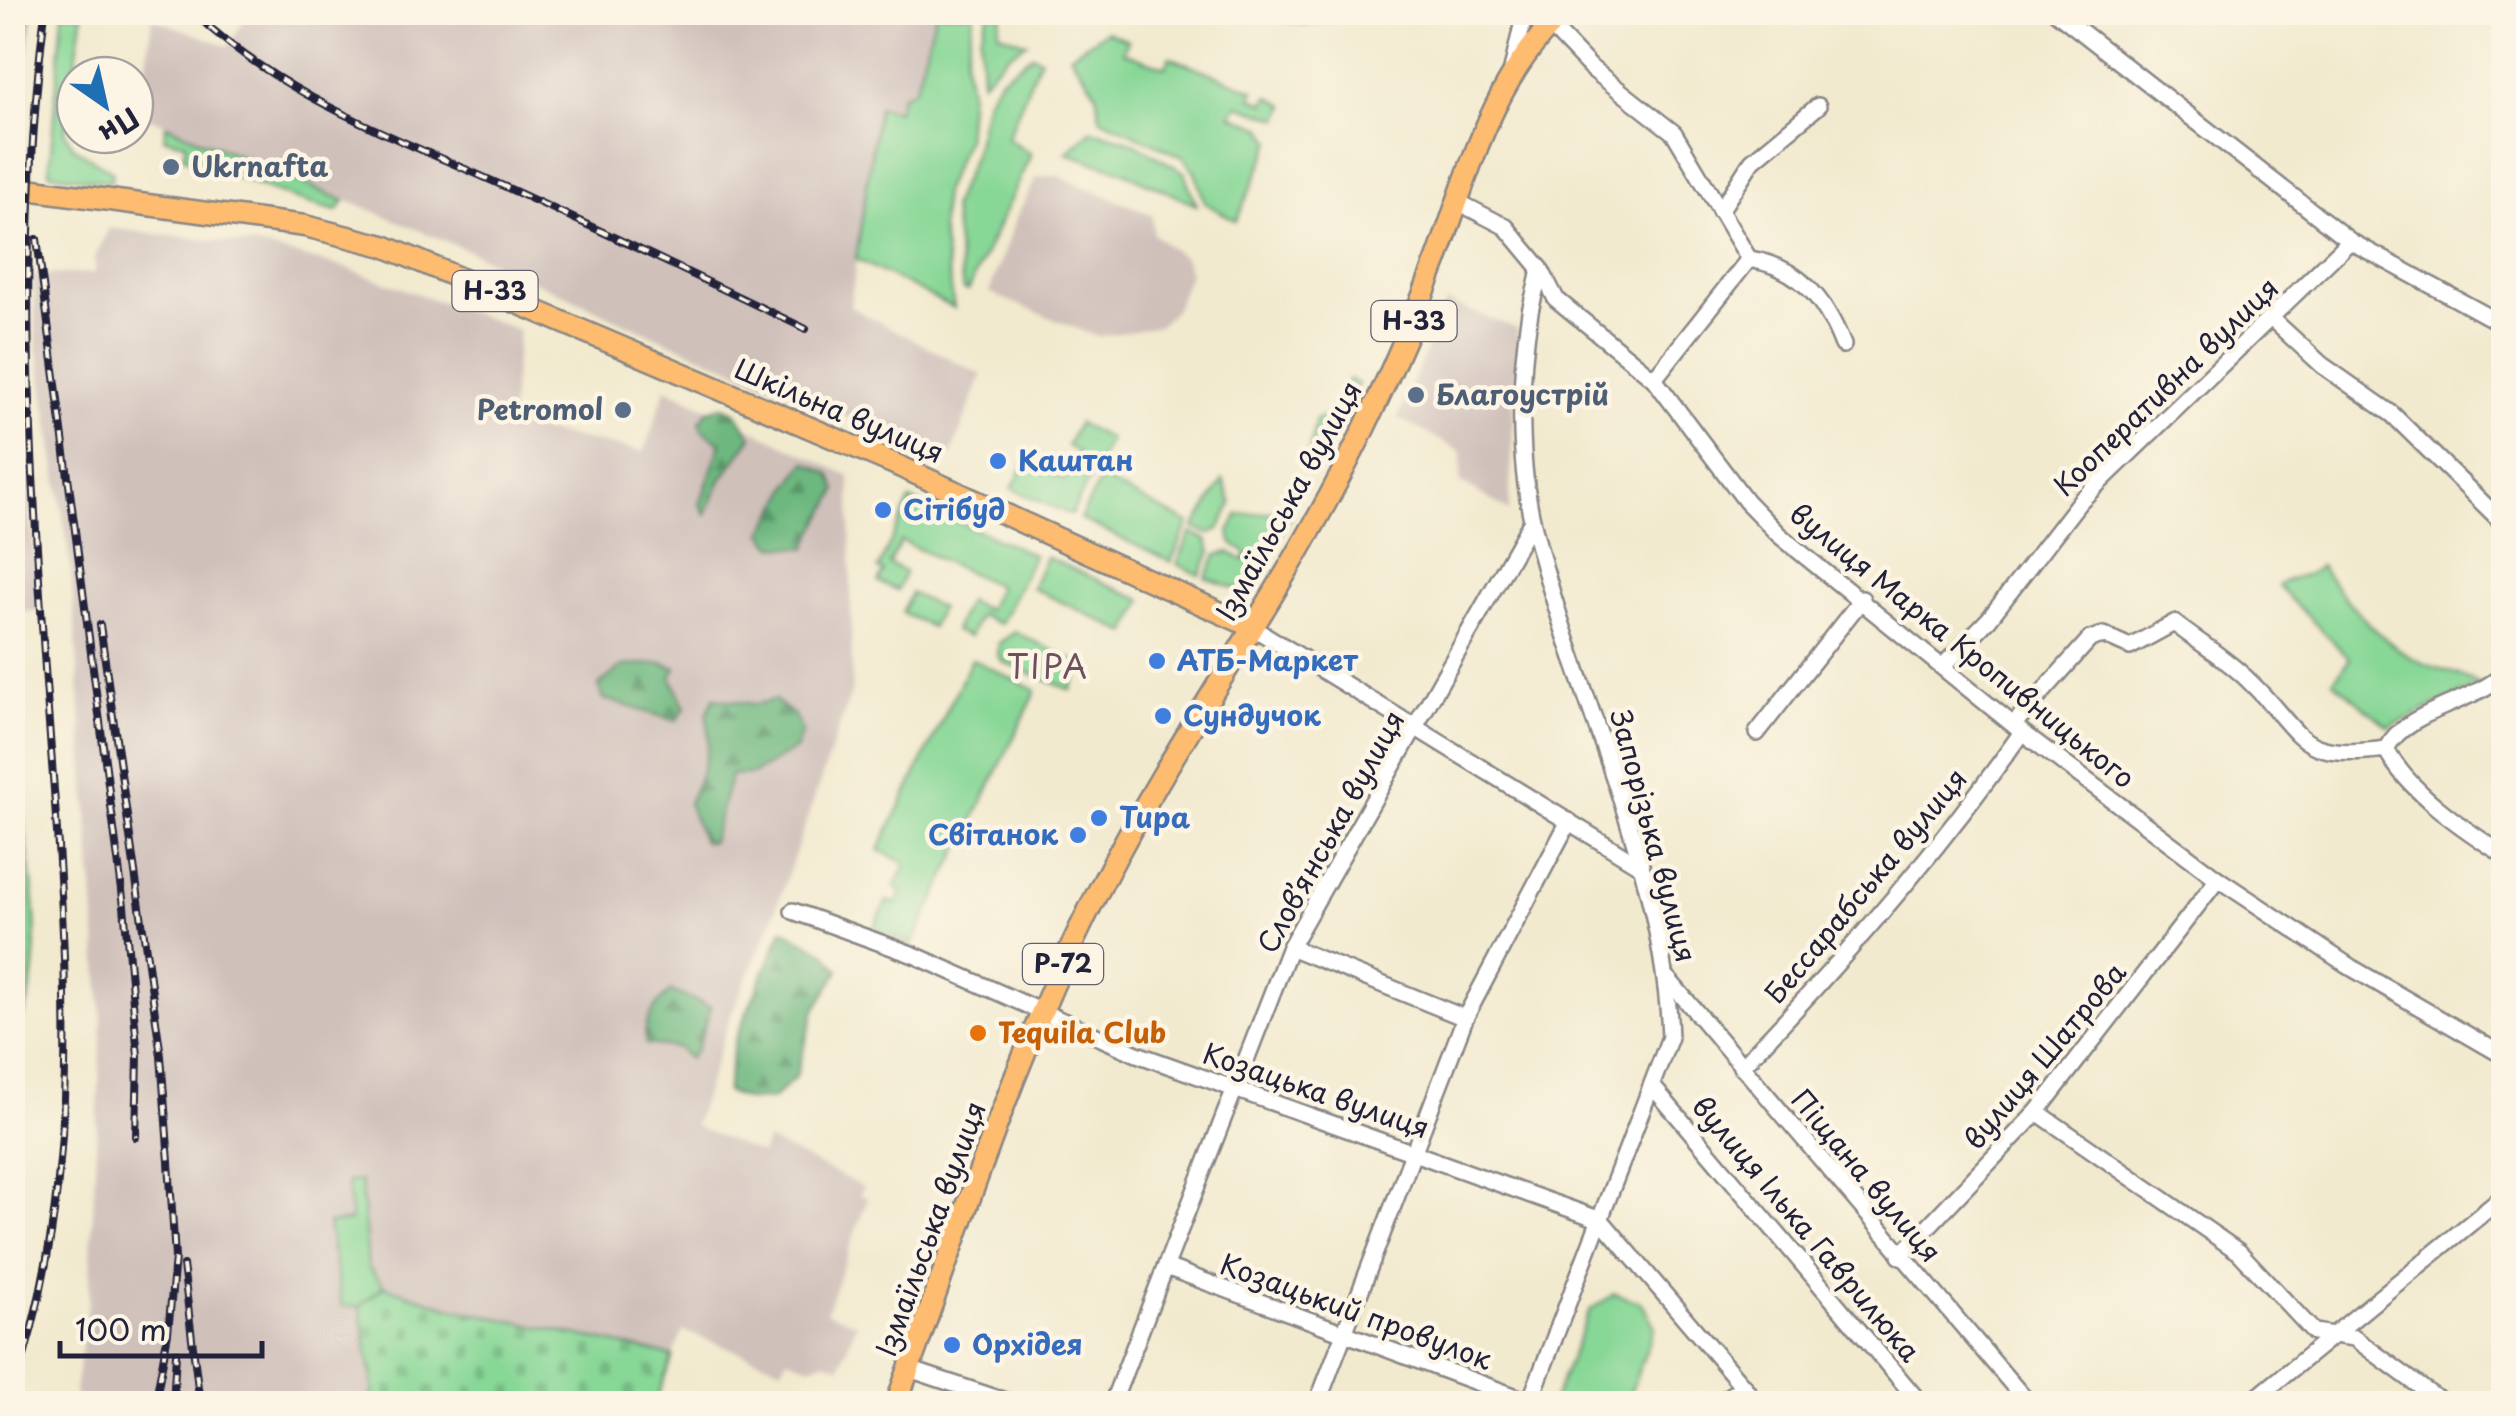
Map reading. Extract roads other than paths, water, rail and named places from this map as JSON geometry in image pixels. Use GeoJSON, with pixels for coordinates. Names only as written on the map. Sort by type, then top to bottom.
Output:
{"type":"FeatureCollection","features":[{"type":"Feature","properties":{"kind":"main road","name":"Ізмаїльська вулиця"},"geometry":{"type":"LineString","coordinates":[[896,1404],[1040,1013],[1104,880],[1304,544],[1412,328],[1458,202],[1512,74],[1557,19]]}},
{"type":"Feature","properties":{"kind":"main road","name":"Шкільна вулиця"},"geometry":{"type":"LineString","coordinates":[[12,187],[305,226],[384,246],[448,270],[890,462],[1252,627]]}},
{"type":"Feature","properties":{"kind":"street"},"geometry":{"type":"LineString","coordinates":[[1512,74],[1524,12]]}},
{"type":"Feature","properties":{"kind":"street"},"geometry":{"type":"LineString","coordinates":[[2056,12],[2350,241],[2504,325]]}},
{"type":"Feature","properties":{"kind":"street"},"geometry":{"type":"LineString","coordinates":[[1557,19],[1591,68],[1674,133],[1748,260]]}},
{"type":"Feature","properties":{"kind":"street"},"geometry":{"type":"LineString","coordinates":[[1720,211],[1752,161],[1818,106]]}},
{"type":"Feature","properties":{"kind":"street","name":"вулиця Марка Кропивницького"},"geometry":{"type":"LineString","coordinates":[[1458,202],[1506,227],[1540,268],[1556,299],[1578,321],[1654,379],[1746,501],[1779,535],[1862,598],[2018,728],[2218,879],[2352,968],[2504,1056]]}},
{"type":"Feature","properties":{"kind":"street","name":"Кооперативна вулиця"},"geometry":{"type":"LineString","coordinates":[[1944,665],[1988,619],[2080,501],[2350,241]]}},
{"type":"Feature","properties":{"kind":"street"},"geometry":{"type":"LineString","coordinates":[[1748,260],[1767,262],[1802,279],[1820,297],[1844,345]]}},
{"type":"Feature","properties":{"kind":"street"},"geometry":{"type":"LineString","coordinates":[[1654,379],[1748,260]]}},
{"type":"Feature","properties":{"kind":"street","name":"Запорізька вулиця"},"geometry":{"type":"LineString","coordinates":[[1529,1403],[1654,1088],[1670,1038],[1668,979],[1639,865],[1532,522],[1523,424],[1530,312],[1540,268]]}},
{"type":"Feature","properties":{"kind":"street"},"geometry":{"type":"LineString","coordinates":[[2272,320],[2322,365],[2392,414],[2504,524]]}},
{"type":"Feature","properties":{"kind":"street","name":"Словʼянська вулиця"},"geometry":{"type":"LineString","coordinates":[[1112,1404],[1290,947],[1532,522]]}},
{"type":"Feature","properties":{"kind":"street"},"geometry":{"type":"LineString","coordinates":[[1757,733],[1862,598]]}},
{"type":"Feature","properties":{"kind":"street","name":"Бессарабська вулиця"},"geometry":{"type":"LineString","coordinates":[[1741,1067],[1896,898],[1964,816],[2018,728],[2090,638],[2103,635],[2130,647],[2174,623],[2250,682],[2302,741],[2332,751],[2386,749]]}},
{"type":"Feature","properties":{"kind":"street","name":"Шкільна вулиця"},"geometry":{"type":"LineString","coordinates":[[1252,627],[1639,865]]}},
{"type":"Feature","properties":{"kind":"street"},"geometry":{"type":"LineString","coordinates":[[2504,674],[2469,697],[2406,726],[2393,736],[2386,749],[2402,771],[2464,832],[2504,855]]}},
{"type":"Feature","properties":{"kind":"street"},"geometry":{"type":"LineString","coordinates":[[1317,1404],[1465,1018],[1569,821]]}},
{"type":"Feature","properties":{"kind":"street","name":"вулиця Шатрова"},"geometry":{"type":"LineString","coordinates":[[1900,1256],[2038,1112],[2218,879]]}},
{"type":"Feature","properties":{"kind":"street","name":"Козацька вулиця"},"geometry":{"type":"LineString","coordinates":[[793,910],[914,954],[1040,1013],[1235,1090],[1601,1220],[1758,1404]]}},
{"type":"Feature","properties":{"kind":"street"},"geometry":{"type":"LineString","coordinates":[[1290,947],[1465,1018]]}},
{"type":"Feature","properties":{"kind":"street","name":"Піщана вулиця"},"geometry":{"type":"LineString","coordinates":[[1668,979],[2029,1404]]}},
{"type":"Feature","properties":{"kind":"street"},"geometry":{"type":"LineString","coordinates":[[1670,1038],[1682,1022],[1704,1023]]}},
{"type":"Feature","properties":{"kind":"street","name":"вулиця Ілька Гаврилюка"},"geometry":{"type":"LineString","coordinates":[[1654,1088],[1920,1404]]}},
{"type":"Feature","properties":{"kind":"street"},"geometry":{"type":"LineString","coordinates":[[2038,1112],[2239,1252],[2314,1332],[2354,1338],[2444,1404]]}},
{"type":"Feature","properties":{"kind":"street"},"geometry":{"type":"LineString","coordinates":[[2248,1404],[2504,1196]]}},
{"type":"Feature","properties":{"kind":"street","name":"Козацький провулок"},"geometry":{"type":"LineString","coordinates":[[1166,1267],[1529,1403]]}},
{"type":"Feature","properties":{"kind":"street"},"geometry":{"type":"LineString","coordinates":[[909,1368],[1014,1404]]}},
{"type":"Feature","properties":{"kind":"street"},"geometry":{"type":"LineString","coordinates":[[1717,1404],[1744,1386]]}},
{"type":"Feature","properties":{"kind":"railway"},"geometry":{"type":"LineString","coordinates":[[12,1394],[37,1307],[53,1219],[65,1041],[64,952],[35,514],[29,348],[31,182],[45,12]]}},
{"type":"Feature","properties":{"kind":"railway"},"geometry":{"type":"LineString","coordinates":[[193,12],[265,69],[344,114],[806,329]]}},
{"type":"Feature","properties":{"kind":"railway"},"geometry":{"type":"LineString","coordinates":[[37,239],[124,906],[138,1056],[136,1137]]}},
{"type":"Feature","properties":{"kind":"railway"},"geometry":{"type":"LineString","coordinates":[[100,625],[161,1056],[169,1162],[175,1258],[168,1333],[155,1404]]}},
{"type":"Feature","properties":{"kind":"railway"},"geometry":{"type":"LineString","coordinates":[[183,1265],[200,1404]]}},
{"type":"Feature","properties":{"kind":"railway"},"geometry":{"type":"LineString","coordinates":[[173,1404],[176,1353]]}},
{"type":"Feature","properties":{"kind":"place","name":"Ukrnafta"},"geometry":{"type":"Point","coordinates":[171,167]}},
{"type":"Feature","properties":{"kind":"place","name":"Благоустрій"},"geometry":{"type":"Point","coordinates":[1416,395]}},
{"type":"Feature","properties":{"kind":"place","name":"Petromol"},"geometry":{"type":"Point","coordinates":[623,410]}},
{"type":"Feature","properties":{"kind":"place","name":"Каштан"},"geometry":{"type":"Point","coordinates":[998,461]}},
{"type":"Feature","properties":{"kind":"place","name":"Сітібуд"},"geometry":{"type":"Point","coordinates":[883,510]}},
{"type":"Feature","properties":{"kind":"place","name":"АТБ-Маркет"},"geometry":{"type":"Point","coordinates":[1157,661]}},
{"type":"Feature","properties":{"kind":"place","name":"Сундучок"},"geometry":{"type":"Point","coordinates":[1163,716]}},
{"type":"Feature","properties":{"kind":"place","name":"Тира"},"geometry":{"type":"Point","coordinates":[1099,818]}},
{"type":"Feature","properties":{"kind":"place","name":"Світанок"},"geometry":{"type":"Point","coordinates":[1078,835]}},
{"type":"Feature","properties":{"kind":"place","name":"Tequila Club"},"geometry":{"type":"Point","coordinates":[978,1033]}},
{"type":"Feature","properties":{"kind":"place","name":"Орхідея"},"geometry":{"type":"Point","coordinates":[952,1345]}},
{"type":"Feature","properties":{"kind":"district","name":"ТІРА"},"geometry":{"type":"Point","coordinates":[1048,668]}}]}
